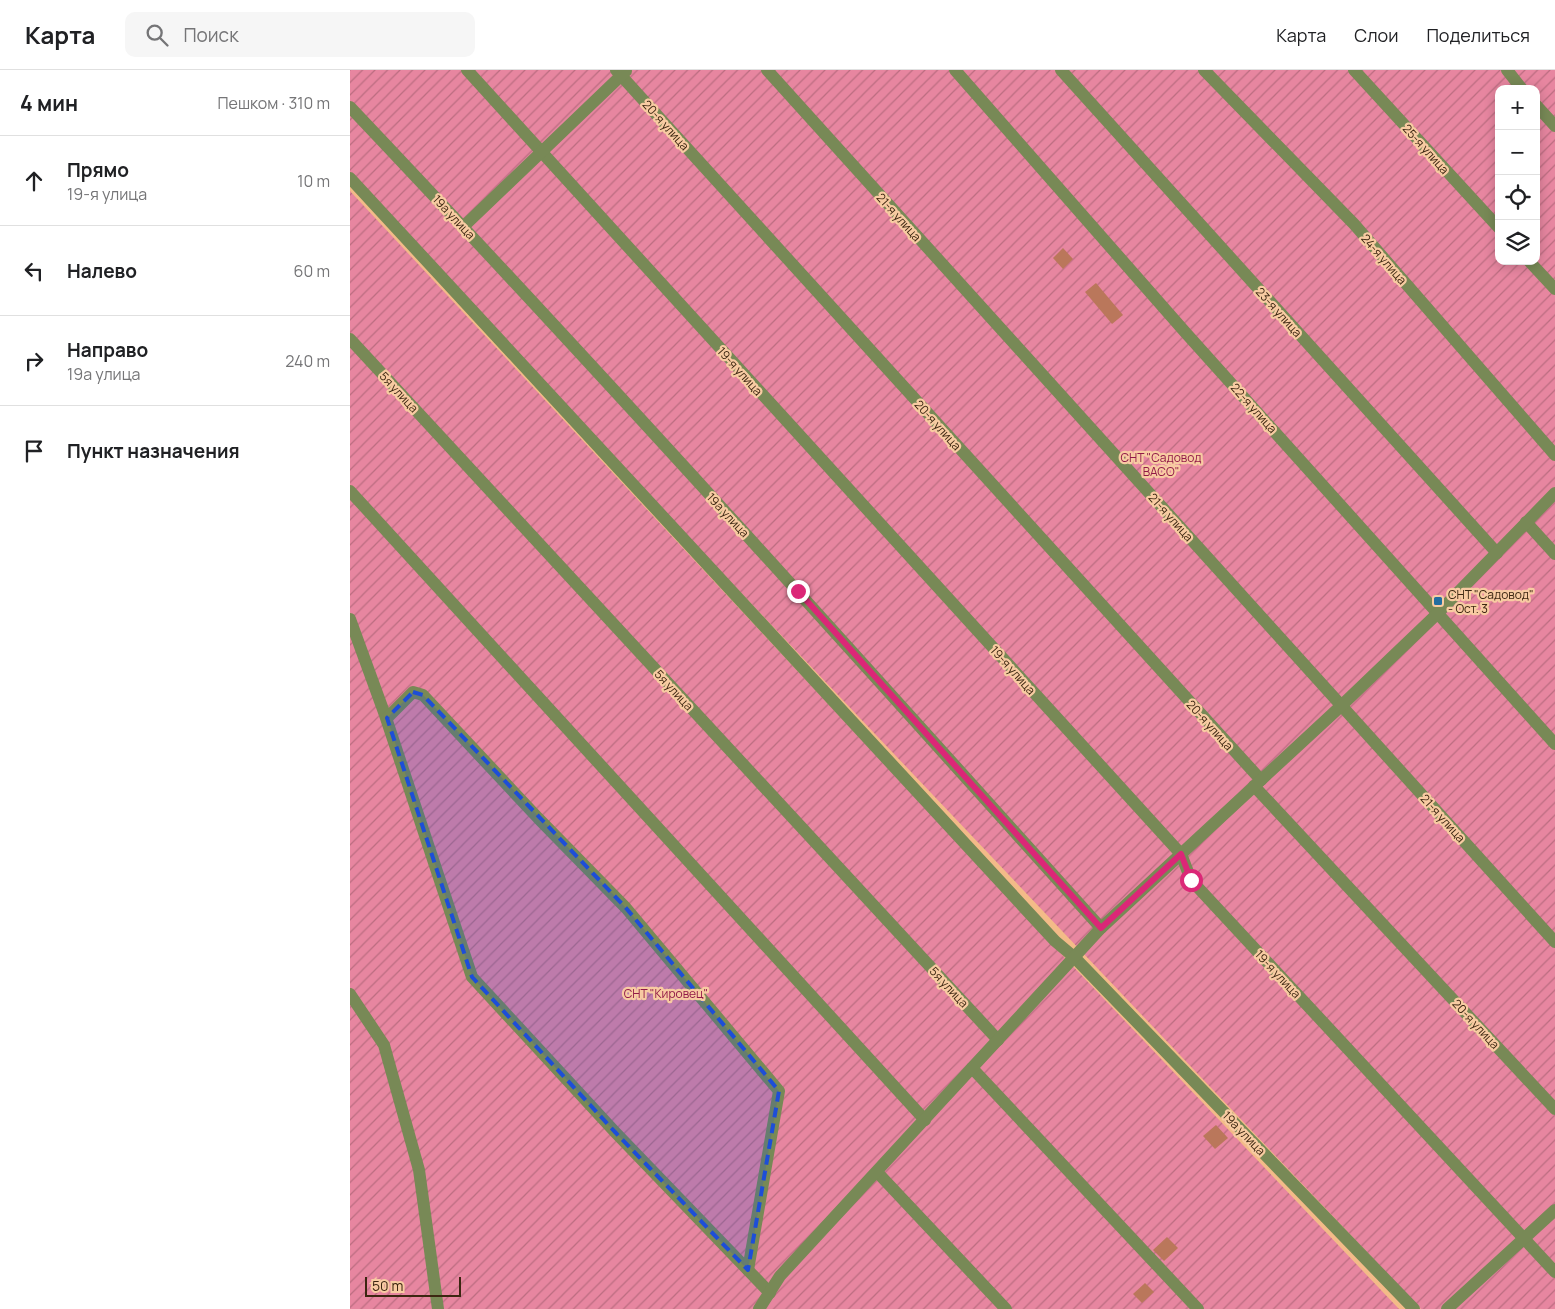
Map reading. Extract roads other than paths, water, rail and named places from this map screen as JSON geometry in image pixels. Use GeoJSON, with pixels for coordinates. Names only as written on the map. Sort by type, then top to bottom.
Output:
{"type":"FeatureCollection","features":[{"type":"Feature","properties":{"kind":"street","name":"19-я улица"},"geometry":{"type":"LineString","coordinates":[[467,70],[1181,854],[1191,880],[1555,1272]]}},
{"type":"Feature","properties":{"kind":"street","name":"21-я улица"},"geometry":{"type":"LineString","coordinates":[[767,70],[1555,942]]}},
{"type":"Feature","properties":{"kind":"street","name":"22-я улица"},"geometry":{"type":"LineString","coordinates":[[955,70],[1185,332],[1555,744]]}},
{"type":"Feature","properties":{"kind":"street","name":"23-я улица"},"geometry":{"type":"LineString","coordinates":[[1061,70],[1497,553]]}},
{"type":"Feature","properties":{"kind":"street","name":"24-я улица"},"geometry":{"type":"LineString","coordinates":[[1204,70],[1354,224],[1555,455]]}},
{"type":"Feature","properties":{"kind":"street","name":"25-я улица"},"geometry":{"type":"LineString","coordinates":[[1354,70],[1495,224]]}},
{"type":"Feature","properties":{"kind":"street"},"geometry":{"type":"LineString","coordinates":[[1507,70],[1519,85]]}},
{"type":"Feature","properties":{"kind":"street"},"geometry":{"type":"LineString","coordinates":[[463,227],[621,72]]}},
{"type":"Feature","properties":{"kind":"street","name":"20-я улица"},"geometry":{"type":"LineString","coordinates":[[621,72],[1257,783],[1555,1109]]}},
{"type":"Feature","properties":{"kind":"street","name":"19а улица"},"geometry":{"type":"LineString","coordinates":[[350,107],[798,591],[1101,928]]}},
{"type":"Feature","properties":{"kind":"street"},"geometry":{"type":"LineString","coordinates":[[1540,109],[1555,126]]}},
{"type":"Feature","properties":{"kind":"street","name":"19а улица"},"geometry":{"type":"LineString","coordinates":[[350,178],[1055,941],[1074,957],[1414,1309]]}},
{"type":"Feature","properties":{"kind":"street"},"geometry":{"type":"LineString","coordinates":[[1533,265],[1555,290]]}},
{"type":"Feature","properties":{"kind":"street","name":"5я улица"},"geometry":{"type":"LineString","coordinates":[[350,339],[998,1040]]}},
{"type":"Feature","properties":{"kind":"street"},"geometry":{"type":"LineString","coordinates":[[350,491],[925,1120]]}},
{"type":"Feature","properties":{"kind":"street"},"geometry":{"type":"LineString","coordinates":[[760,1309],[780,1276],[1101,928],[1341,706],[1437,614],[1555,493]]}},
{"type":"Feature","properties":{"kind":"street"},"geometry":{"type":"LineString","coordinates":[[1526,522],[1555,554]]}},
{"type":"Feature","properties":{"kind":"street"},"geometry":{"type":"LineString","coordinates":[[350,619],[386,718],[472,977],[615,1132],[770,1293]]}},
{"type":"Feature","properties":{"kind":"street"},"geometry":{"type":"LineString","coordinates":[[386,718],[413,692],[423,695],[538,818],[626,908],[780,1091],[748,1270]]}},
{"type":"Feature","properties":{"kind":"street"},"geometry":{"type":"LineString","coordinates":[[352,999],[384,1046],[419,1170],[438,1309]]}},
{"type":"Feature","properties":{"kind":"street"},"geometry":{"type":"LineString","coordinates":[[972,1068],[1198,1309]]}},
{"type":"Feature","properties":{"kind":"street"},"geometry":{"type":"LineString","coordinates":[[877,1172],[1006,1309]]}},
{"type":"Feature","properties":{"kind":"street"},"geometry":{"type":"LineString","coordinates":[[1447,1309],[1555,1210]]}},
{"type":"Feature","properties":{"kind":"place","name":"СНТ \"Садовод\" - Ост. 3"},"geometry":{"type":"Point","coordinates":[1438,601]}},
{"type":"Feature","properties":{"kind":"park label","name":"СНТ \"Садовод ВАСО\""},"geometry":{"type":"Point","coordinates":[1161,464]}},
{"type":"Feature","properties":{"kind":"park label","name":"СНТ \"Кировец\""},"geometry":{"type":"Point","coordinates":[666,993]}}]}
